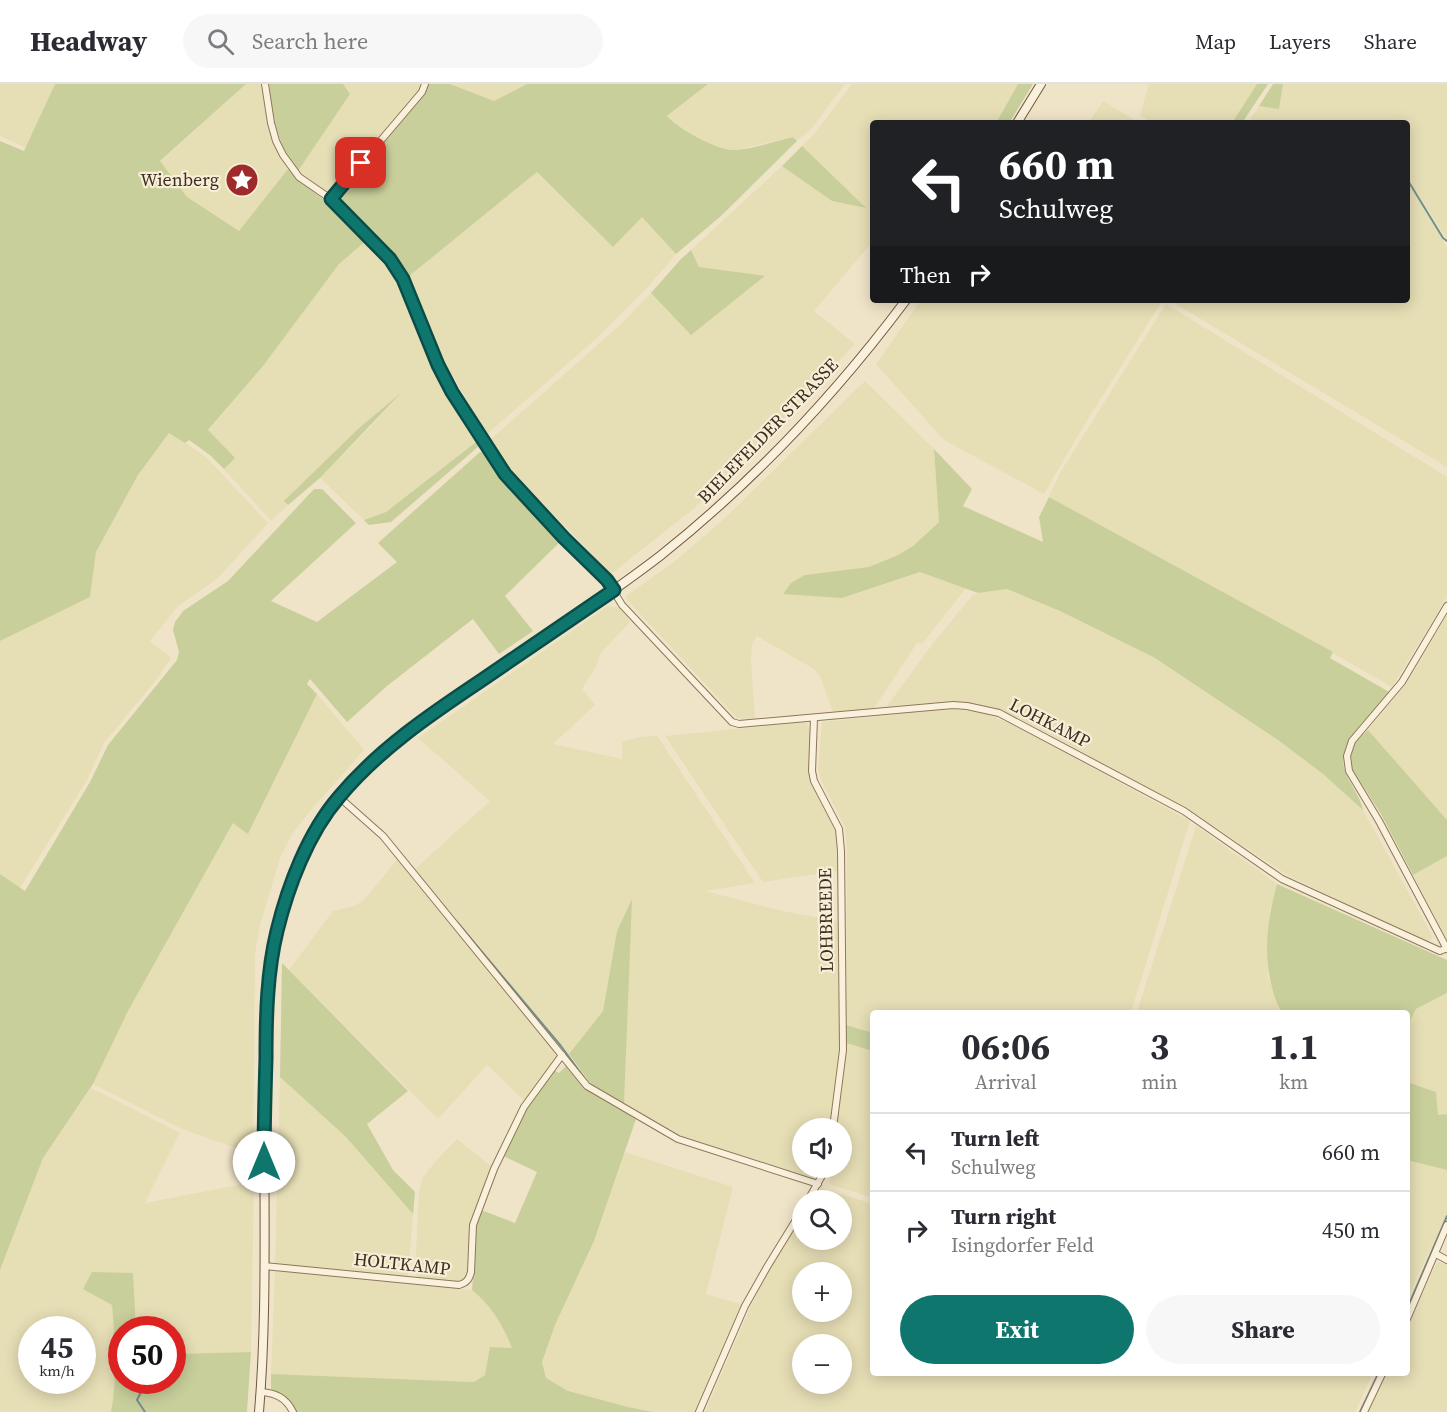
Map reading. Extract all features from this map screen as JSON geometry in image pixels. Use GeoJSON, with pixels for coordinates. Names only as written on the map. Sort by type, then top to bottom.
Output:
{"type":"FeatureCollection","features":[{"type":"Feature","properties":{"kind":"main road"},"geometry":{"type":"LineString","coordinates":[[1019,120],[1041,84]]}},
{"type":"Feature","properties":{"kind":"main road","name":"BIELEFELDER STRASSE"},"geometry":{"type":"LineString","coordinates":[[259,1412],[264,1266],[266,1052],[270,969],[276,932],[291,880],[309,843],[339,797],[376,759],[416,725],[614,590],[704,519],[751,476],[814,412],[904,303]]}},
{"type":"Feature","properties":{"kind":"street"},"geometry":{"type":"LineString","coordinates":[[266,84],[271,123],[283,155],[299,177],[331,199],[390,259],[403,279],[438,365],[452,392],[505,474],[614,590]]}},
{"type":"Feature","properties":{"kind":"street"},"geometry":{"type":"LineString","coordinates":[[331,199],[422,92],[425,84]]}},
{"type":"Feature","properties":{"kind":"street","name":"LOHKAMP"},"geometry":{"type":"LineString","coordinates":[[614,590],[622,605],[732,722],[739,724],[953,705],[999,713],[1184,811],[1282,879],[1440,951],[1447,948]]}},
{"type":"Feature","properties":{"kind":"street"},"geometry":{"type":"LineString","coordinates":[[1447,606],[1402,682],[1352,741],[1347,756],[1349,771],[1380,821],[1447,948]]}},
{"type":"Feature","properties":{"kind":"street","name":"LOHBREEDE"},"geometry":{"type":"LineString","coordinates":[[814,718],[812,771],[814,780],[839,829],[841,851],[843,1050],[834,1118]]}},
{"type":"Feature","properties":{"kind":"street"},"geometry":{"type":"LineString","coordinates":[[339,797],[383,836],[587,1086],[678,1139],[819,1184]]}},
{"type":"Feature","properties":{"kind":"street","name":"HOLTKAMP"},"geometry":{"type":"LineString","coordinates":[[264,1266],[464,1284],[471,1272],[473,1225],[494,1169],[524,1107],[562,1055]]}},
{"type":"Feature","properties":{"kind":"street"},"geometry":{"type":"LineString","coordinates":[[815,1190],[822,1178]]}},
{"type":"Feature","properties":{"kind":"street"},"geometry":{"type":"LineString","coordinates":[[699,1412],[745,1306],[792,1226]]}},
{"type":"Feature","properties":{"kind":"street"},"geometry":{"type":"LineString","coordinates":[[1410,1312],[1447,1226]]}},
{"type":"Feature","properties":{"kind":"street"},"geometry":{"type":"LineString","coordinates":[[1436,1254],[1447,1260]]}},
{"type":"Feature","properties":{"kind":"street"},"geometry":{"type":"LineString","coordinates":[[1364,1412],[1381,1376]]}},
{"type":"Feature","properties":{"kind":"street"},"geometry":{"type":"LineString","coordinates":[[261,1392],[281,1397],[289,1404],[293,1412]]}},
{"type":"Feature","properties":{"kind":"shaded area"},"geometry":{"type":"Polygon","coordinates":[[[0,84],[55,84],[26,148],[0,136],[0,84]]]}},
{"type":"Feature","properties":{"kind":"shaded area"},"geometry":{"type":"Polygon","coordinates":[[[246,84],[263,84],[267,124],[273,142],[288,169],[239,232],[187,198],[160,162],[246,84]]]}},
{"type":"Feature","properties":{"kind":"shaded area"},"geometry":{"type":"Polygon","coordinates":[[[343,84],[422,84],[332,195],[298,171],[350,94],[343,84]]]}},
{"type":"Feature","properties":{"kind":"shaded area"},"geometry":{"type":"Polygon","coordinates":[[[450,84],[527,84],[494,101],[450,84]]]}},
{"type":"Feature","properties":{"kind":"shaded area"},"geometry":{"type":"Polygon","coordinates":[[[708,84],[845,84],[812,128],[797,141],[793,137],[731,151],[709,143],[672,123],[667,117],[708,84]]]}},
{"type":"Feature","properties":{"kind":"shaded area"},"geometry":{"type":"Polygon","coordinates":[[[852,84],[1018,84],[998,120],[870,120],[870,245],[814,311],[855,344],[731,475],[692,510],[611,574],[510,469],[491,439],[620,325],[651,293],[691,334],[764,277],[699,267],[691,250],[782,166],[832,201],[865,208],[802,146],[815,133],[852,84]]]}},
{"type":"Feature","properties":{"kind":"shaded area"},"geometry":{"type":"Polygon","coordinates":[[[1149,84],[1257,84],[1234,120],[1148,120],[1140,115],[1149,84]]]}},
{"type":"Feature","properties":{"kind":"shaded area"},"geometry":{"type":"Polygon","coordinates":[[[1283,84],[1447,84],[1447,239],[1410,182],[1410,120],[1250,120],[1259,106],[1279,108],[1283,84]]]}},
{"type":"Feature","properties":{"kind":"shaded area"},"geometry":{"type":"Polygon","coordinates":[[[1103,101],[1134,120],[1091,120],[1103,101]]]}},
{"type":"Feature","properties":{"kind":"shaded area"},"geometry":{"type":"Polygon","coordinates":[[[537,172],[613,247],[642,216],[676,254],[647,288],[598,337],[487,434],[446,364],[408,277],[537,172]]]}},
{"type":"Feature","properties":{"kind":"shaded area"},"geometry":{"type":"Polygon","coordinates":[[[1410,186],[1447,247],[1447,467],[1174,303],[1410,303],[1410,186]]]}},
{"type":"Feature","properties":{"kind":"shaded area"},"geometry":{"type":"Polygon","coordinates":[[[367,240],[387,260],[400,281],[435,368],[476,442],[386,512],[364,520],[320,478],[401,393],[359,428],[285,501],[288,505],[271,521],[224,469],[234,458],[208,431],[263,366],[339,264],[367,240]]]}},
{"type":"Feature","properties":{"kind":"shaded area"},"geometry":{"type":"Polygon","coordinates":[[[919,303],[1161,303],[1044,494],[944,440],[876,364],[919,303]]]}},
{"type":"Feature","properties":{"kind":"shaded area"},"geometry":{"type":"Polygon","coordinates":[[[1166,304],[1447,477],[1447,597],[1392,687],[1286,626],[1049,497],[1060,473],[1166,304]]]}},
{"type":"Feature","properties":{"kind":"shaded area"},"geometry":{"type":"Polygon","coordinates":[[[865,381],[934,449],[939,522],[913,546],[898,555],[869,567],[805,575],[783,593],[842,598],[920,572],[966,588],[922,644],[917,643],[874,708],[833,712],[820,676],[814,669],[757,636],[752,645],[751,660],[755,718],[736,717],[628,601],[626,596],[675,561],[725,518],[865,381]]]}},
{"type":"Feature","properties":{"kind":"shaded area"},"geometry":{"type":"Polygon","coordinates":[[[170,432],[207,458],[268,523],[217,579],[178,606],[150,641],[171,658],[157,679],[104,743],[87,780],[20,888],[0,874],[0,641],[90,597],[96,552],[138,475],[170,432]]]}},
{"type":"Feature","properties":{"kind":"shaded area"},"geometry":{"type":"Polygon","coordinates":[[[1007,589],[1060,611],[1155,658],[1278,740],[1323,774],[1363,810],[1433,937],[1427,942],[1287,875],[1185,807],[1013,715],[981,705],[953,701],[887,706],[934,642],[972,596],[1007,589]]]}},
{"type":"Feature","properties":{"kind":"shaded area"},"geometry":{"type":"Polygon","coordinates":[[[608,606],[619,608],[630,622],[601,653],[582,689],[595,705],[553,744],[622,759],[622,742],[640,737],[657,736],[755,883],[705,891],[782,911],[838,921],[839,1049],[830,1118],[792,1118],[792,1171],[679,1136],[624,1104],[631,901],[617,931],[603,1011],[569,1054],[415,869],[490,801],[418,738],[608,606]]]}},
{"type":"Feature","properties":{"kind":"shaded area"},"geometry":{"type":"Polygon","coordinates":[[[1447,615],[1447,820],[1368,730],[1407,683],[1447,615]]]}},
{"type":"Feature","properties":{"kind":"shaded area"},"geometry":{"type":"Polygon","coordinates":[[[317,694],[364,750],[293,833],[280,858],[260,925],[255,954],[253,1154],[182,1129],[93,1084],[128,1011],[233,823],[249,833],[317,694]]]}},
{"type":"Feature","properties":{"kind":"shaded area"},"geometry":{"type":"Polygon","coordinates":[[[953,709],[982,713],[1010,723],[1190,821],[1132,1010],[870,1010],[870,1032],[846,1025],[847,850],[845,827],[821,780],[818,769],[822,722],[953,709]]]}},
{"type":"Feature","properties":{"kind":"shaded area"},"geometry":{"type":"Polygon","coordinates":[[[806,722],[811,731],[809,773],[836,829],[837,871],[763,882],[665,736],[806,722]]]}},
{"type":"Feature","properties":{"kind":"shaded area"},"geometry":{"type":"Polygon","coordinates":[[[1196,826],[1277,884],[1270,911],[1267,951],[1268,978],[1280,1010],[1138,1010],[1196,826]]]}},
{"type":"Feature","properties":{"kind":"shaded area"},"geometry":{"type":"Polygon","coordinates":[[[1447,856],[1447,941],[1413,875],[1447,856]]]}},
{"type":"Feature","properties":{"kind":"shaded area"},"geometry":{"type":"Polygon","coordinates":[[[397,860],[556,1053],[556,1059],[525,1101],[487,1065],[438,1119],[289,970],[333,911],[354,906],[364,900],[397,860]]]}},
{"type":"Feature","properties":{"kind":"shaded area"},"geometry":{"type":"Polygon","coordinates":[[[1447,993],[1447,1114],[1438,1116],[1436,1092],[1410,1083],[1410,1021],[1416,1009],[1447,993]]]}},
{"type":"Feature","properties":{"kind":"shaded area"},"geometry":{"type":"Polygon","coordinates":[[[846,1043],[870,1050],[870,1197],[829,1184],[830,1178],[852,1178],[852,1118],[837,1118],[846,1043]]]}},
{"type":"Feature","properties":{"kind":"shaded area"},"geometry":{"type":"Polygon","coordinates":[[[280,1077],[346,1137],[413,1214],[408,1275],[404,1277],[275,1264],[280,1077]]]}},
{"type":"Feature","properties":{"kind":"shaded area"},"geometry":{"type":"Polygon","coordinates":[[[91,1088],[180,1133],[145,1203],[254,1182],[251,1352],[186,1354],[186,1316],[135,1316],[133,1273],[84,1289],[112,1304],[113,1316],[108,1316],[108,1394],[115,1394],[111,1412],[0,1412],[0,1270],[43,1158],[91,1088]]]}},
{"type":"Feature","properties":{"kind":"shaded area"},"geometry":{"type":"Polygon","coordinates":[[[457,1139],[492,1167],[470,1224],[468,1272],[464,1279],[458,1282],[419,1279],[415,1273],[419,1192],[423,1178],[457,1139]]]}},
{"type":"Feature","properties":{"kind":"shaded area"},"geometry":{"type":"Polygon","coordinates":[[[625,1152],[733,1187],[706,1294],[743,1305],[697,1412],[653,1412],[628,1407],[568,1392],[546,1378],[542,1362],[555,1325],[594,1241],[625,1152]]]}},
{"type":"Feature","properties":{"kind":"shaded area"},"geometry":{"type":"Polygon","coordinates":[[[1410,1161],[1447,1170],[1447,1213],[1410,1293],[1410,1161]]]}},
{"type":"Feature","properties":{"kind":"shaded area"},"geometry":{"type":"Polygon","coordinates":[[[852,1198],[870,1203],[870,1376],[1372,1376],[1355,1412],[705,1412],[770,1268],[792,1233],[792,1250],[852,1250],[852,1198]]]}},
{"type":"Feature","properties":{"kind":"shaded area"},"geometry":{"type":"Polygon","coordinates":[[[1440,1262],[1447,1266],[1447,1412],[1368,1412],[1385,1376],[1410,1376],[1410,1321],[1436,1264],[1440,1262]]]}},
{"type":"Feature","properties":{"kind":"shaded area"},"geometry":{"type":"Polygon","coordinates":[[[275,1271],[472,1290],[494,1313],[505,1330],[512,1348],[475,1382],[271,1374],[275,1271]]]}},
{"type":"Feature","properties":{"kind":"green space"},"geometry":{"type":"Polygon","coordinates":[[[55,84],[246,84],[160,161],[187,197],[239,231],[288,169],[342,214],[367,240],[339,264],[263,366],[208,430],[235,458],[224,469],[189,440],[185,443],[169,433],[138,475],[96,552],[90,597],[0,641],[0,141],[24,151],[55,84]]]}},
{"type":"Feature","properties":{"kind":"green space"},"geometry":{"type":"Polygon","coordinates":[[[269,84],[343,84],[350,94],[298,171],[280,139],[272,109],[269,84]]]}},
{"type":"Feature","properties":{"kind":"green space"},"geometry":{"type":"Polygon","coordinates":[[[429,84],[450,84],[494,101],[527,84],[708,84],[667,116],[698,138],[726,149],[747,149],[793,137],[797,141],[721,216],[676,254],[642,217],[613,247],[537,172],[408,277],[393,256],[336,198],[425,93],[429,84]]]}},
{"type":"Feature","properties":{"kind":"green space"},"geometry":{"type":"Polygon","coordinates":[[[1018,84],[1033,84],[1011,120],[998,120],[1018,84]]]}},
{"type":"Feature","properties":{"kind":"green space"},"geometry":{"type":"Polygon","coordinates":[[[1257,84],[1268,84],[1244,120],[1234,120],[1257,84]]]}},
{"type":"Feature","properties":{"kind":"green space"},"geometry":{"type":"Polygon","coordinates":[[[1273,84],[1283,84],[1279,109],[1259,106],[1273,84]]]}},
{"type":"Feature","properties":{"kind":"green space"},"geometry":{"type":"Polygon","coordinates":[[[802,146],[866,208],[832,201],[782,166],[802,146]]]}},
{"type":"Feature","properties":{"kind":"green space"},"geometry":{"type":"Polygon","coordinates":[[[691,250],[699,267],[765,276],[691,335],[651,293],[691,250]]]}},
{"type":"Feature","properties":{"kind":"green space"},"geometry":{"type":"Polygon","coordinates":[[[402,392],[320,478],[288,505],[284,501],[359,428],[402,392]]]}},
{"type":"Feature","properties":{"kind":"green space"},"geometry":{"type":"Polygon","coordinates":[[[476,442],[479,446],[391,522],[369,525],[364,520],[386,512],[476,442]]]}},
{"type":"Feature","properties":{"kind":"green space"},"geometry":{"type":"Polygon","coordinates":[[[934,449],[972,489],[963,506],[1043,542],[1039,517],[1049,497],[1333,652],[1330,658],[1391,693],[1366,719],[1350,739],[1345,750],[1343,760],[1345,771],[1363,810],[1323,774],[1278,740],[1155,658],[1060,611],[1007,589],[978,593],[920,572],[842,598],[783,594],[791,583],[805,575],[869,567],[898,555],[913,546],[939,522],[934,449]]]}},
{"type":"Feature","properties":{"kind":"green space"},"geometry":{"type":"Polygon","coordinates":[[[480,452],[485,453],[501,476],[562,540],[505,596],[533,631],[499,654],[473,619],[387,686],[347,722],[310,679],[307,684],[317,694],[248,834],[233,823],[128,1011],[93,1084],[43,1158],[0,1270],[0,874],[25,891],[90,782],[108,745],[177,660],[179,652],[173,630],[175,622],[183,611],[228,581],[314,489],[322,489],[356,523],[271,601],[317,622],[397,562],[378,543],[480,452]]]}},
{"type":"Feature","properties":{"kind":"green space"},"geometry":{"type":"Polygon","coordinates":[[[1368,730],[1447,820],[1447,856],[1413,875],[1381,814],[1352,769],[1351,756],[1355,742],[1368,730]]]}},
{"type":"Feature","properties":{"kind":"green space"},"geometry":{"type":"Polygon","coordinates":[[[1277,884],[1447,960],[1447,993],[1416,1009],[1410,1021],[1410,1010],[1280,1010],[1270,980],[1268,965],[1270,917],[1277,884]]]}},
{"type":"Feature","properties":{"kind":"green space"},"geometry":{"type":"Polygon","coordinates":[[[632,899],[624,1104],[590,1083],[569,1054],[603,1011],[617,931],[632,899]]]}},
{"type":"Feature","properties":{"kind":"green space"},"geometry":{"type":"Polygon","coordinates":[[[282,963],[408,1091],[367,1124],[393,1170],[415,1192],[413,1214],[346,1137],[280,1077],[282,963]]]}},
{"type":"Feature","properties":{"kind":"green space"},"geometry":{"type":"Polygon","coordinates":[[[846,1025],[870,1032],[870,1050],[846,1043],[846,1025]]]}},
{"type":"Feature","properties":{"kind":"green space"},"geometry":{"type":"Polygon","coordinates":[[[566,1066],[586,1089],[636,1119],[594,1241],[555,1325],[542,1362],[546,1378],[568,1391],[653,1412],[296,1412],[285,1398],[271,1389],[271,1374],[474,1382],[485,1375],[490,1347],[512,1348],[496,1316],[472,1290],[476,1226],[481,1210],[515,1223],[537,1172],[503,1156],[526,1108],[554,1070],[559,1073],[566,1066]]]}},
{"type":"Feature","properties":{"kind":"green space"},"geometry":{"type":"Polygon","coordinates":[[[1410,1083],[1436,1092],[1438,1115],[1447,1114],[1447,1170],[1410,1161],[1410,1083]]]}},
{"type":"Feature","properties":{"kind":"green space"},"geometry":{"type":"Polygon","coordinates":[[[92,1272],[133,1273],[135,1316],[113,1316],[112,1305],[83,1289],[92,1272]]]}},
{"type":"Feature","properties":{"kind":"green space"},"geometry":{"type":"Polygon","coordinates":[[[251,1352],[247,1412],[111,1412],[113,1394],[186,1394],[186,1354],[251,1352]]]}},
{"type":"Feature","properties":{"kind":"waterway"},"geometry":{"type":"LineString","coordinates":[[1410,184],[1447,241]]}},
{"type":"Feature","properties":{"kind":"waterway"},"geometry":{"type":"LineString","coordinates":[[427,329],[441,365],[469,412]]}},
{"type":"Feature","properties":{"kind":"waterway"},"geometry":{"type":"LineString","coordinates":[[497,456],[535,503],[609,575]]}},
{"type":"Feature","properties":{"kind":"waterway"},"geometry":{"type":"LineString","coordinates":[[457,922],[561,1046],[588,1083]]}},
{"type":"Feature","properties":{"kind":"waterway"},"geometry":{"type":"LineString","coordinates":[[1410,1302],[1447,1216]]}},
{"type":"Feature","properties":{"kind":"waterway"},"geometry":{"type":"LineString","coordinates":[[1360,1412],[1377,1376]]}},
{"type":"Feature","properties":{"kind":"waterway"},"geometry":{"type":"LineString","coordinates":[[140,1394],[137,1400],[145,1412]]}},
{"type":"Feature","properties":{"kind":"place","name":"Wienberg"},"geometry":{"type":"Point","coordinates":[242,180]}},
{"type":"Feature","properties":{"kind":"route"},"geometry":{"type":"LineString","coordinates":[[264,1162],[267,1012],[270,969],[276,932],[291,880],[328,811],[376,759],[416,725],[614,590],[505,474],[452,392],[438,365],[403,279],[390,259],[331,199],[361,163]]}}]}
